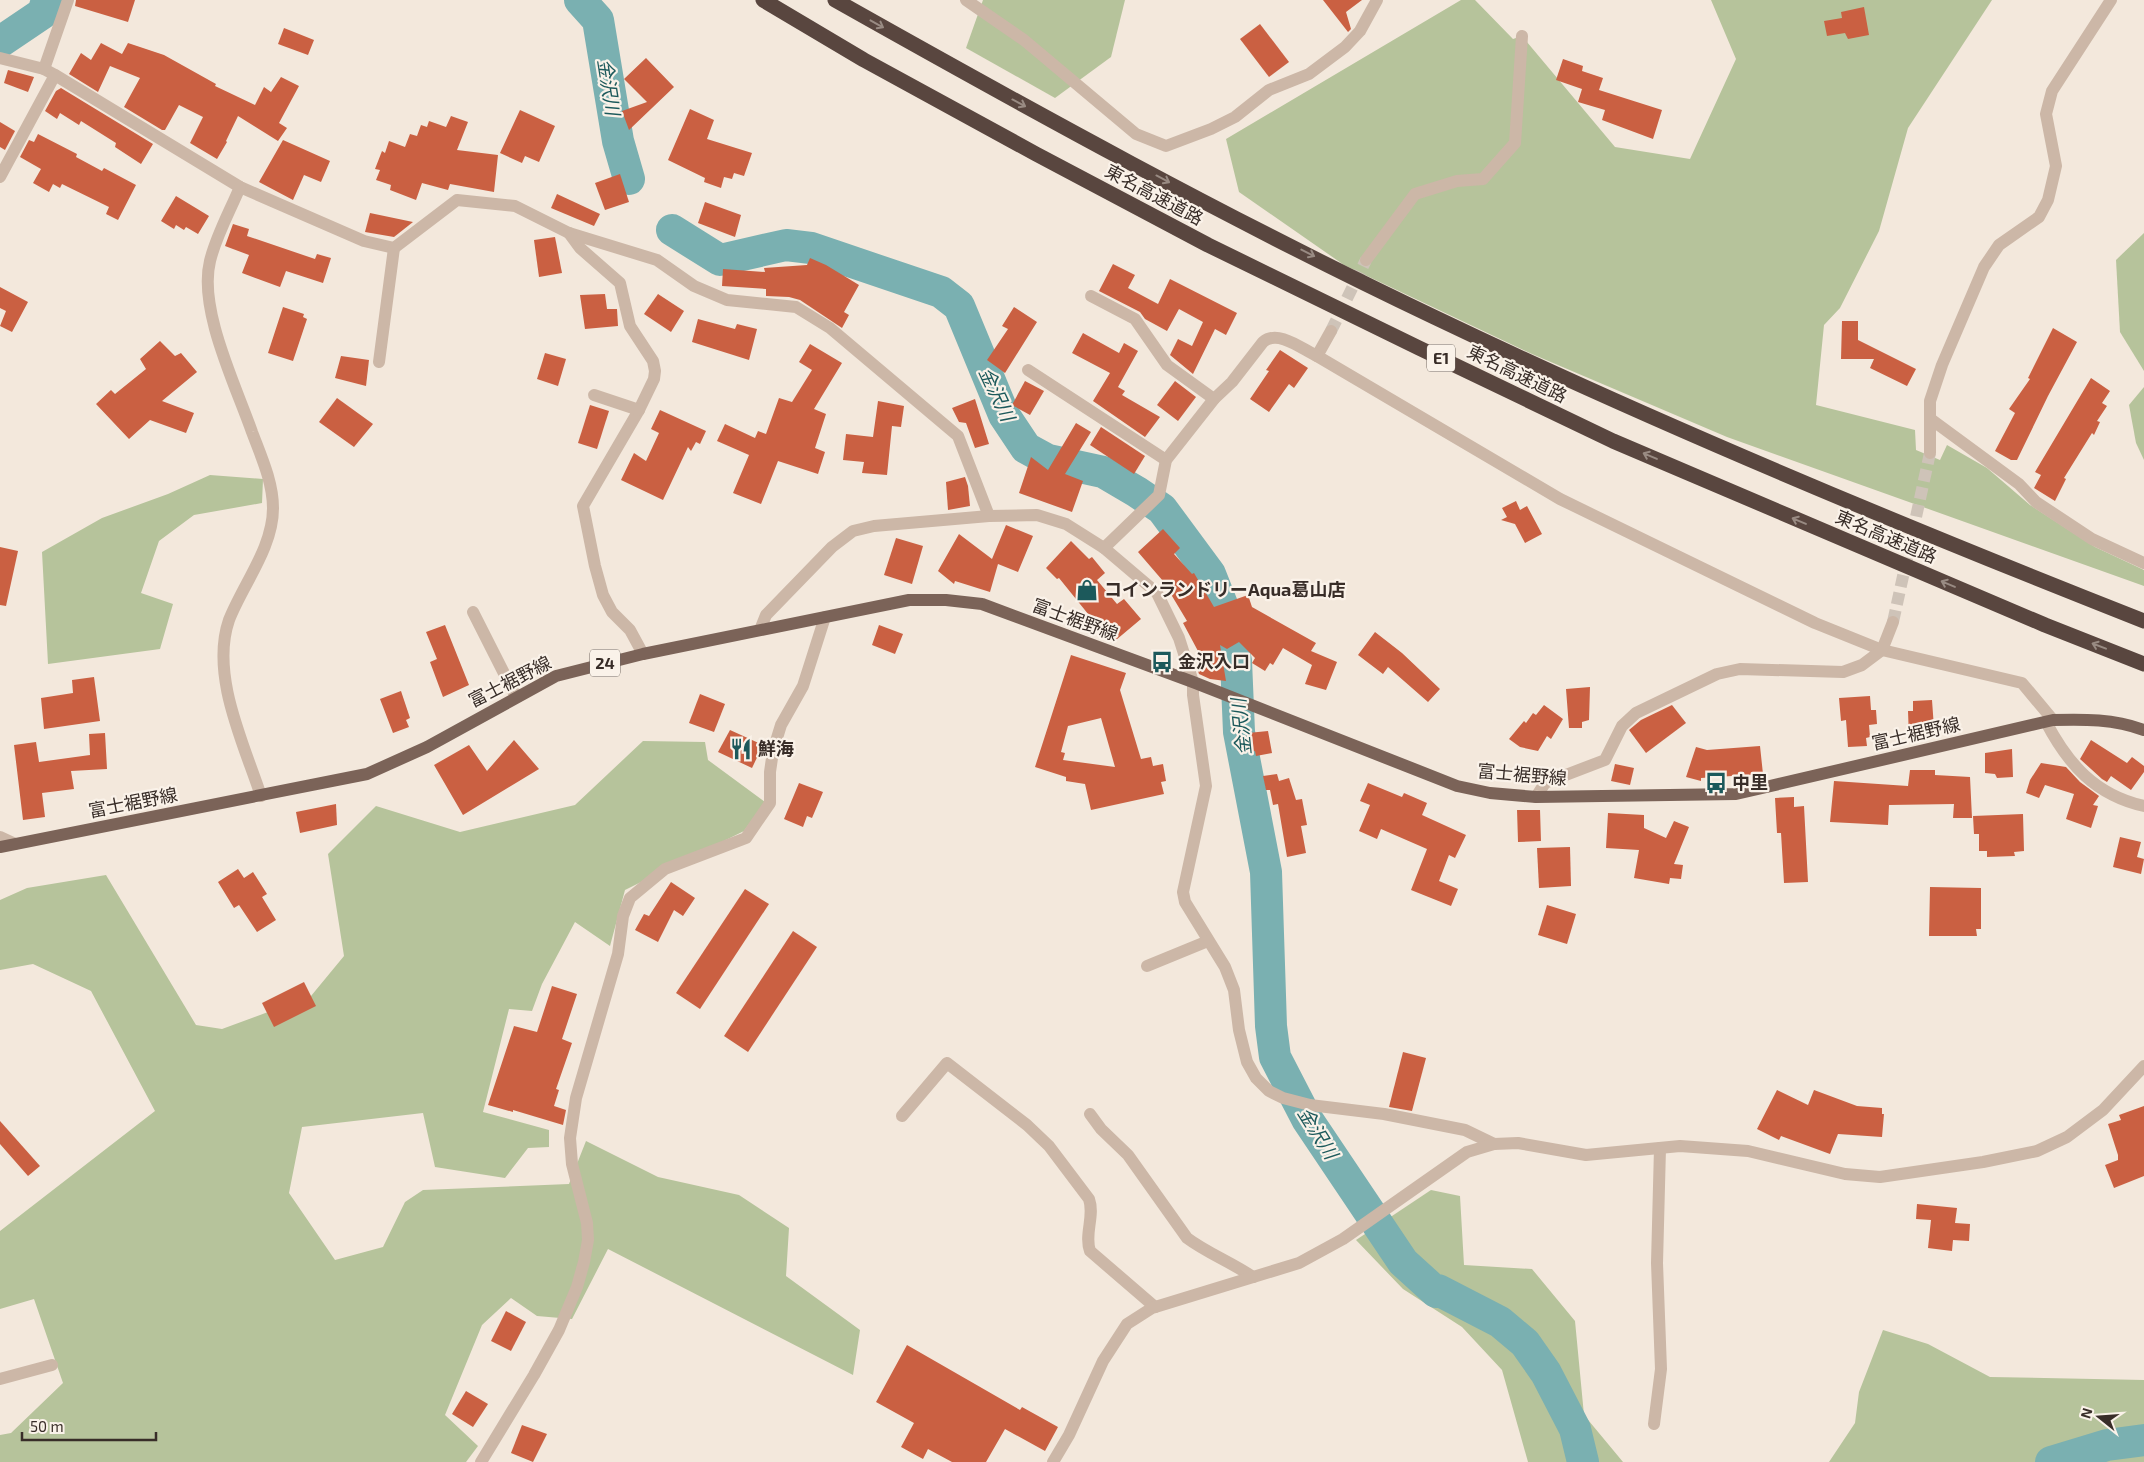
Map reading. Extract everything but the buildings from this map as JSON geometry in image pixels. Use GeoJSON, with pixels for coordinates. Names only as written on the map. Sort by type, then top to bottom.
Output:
{"type":"FeatureCollection","features":[{"type":"Feature","properties":{"kind":"highway","name":"東名高速道路"},"geometry":{"type":"LineString","coordinates":[[763,0],[864,60],[1045,159],[1208,245],[1437,356],[1613,440],[2036,621],[2144,664]]}},
{"type":"Feature","properties":{"kind":"highway","name":"東名高速道路"},"geometry":{"type":"LineString","coordinates":[[835,0],[988,86],[1179,188],[1433,317],[1668,423],[1975,554],[2144,621]]}},
{"type":"Feature","properties":{"kind":"main road","name":"富士裾野線"},"geometry":{"type":"LineString","coordinates":[[0,847],[368,774],[386,768],[556,676],[643,654],[909,600],[946,600],[982,604],[1193,682],[1457,786],[1490,793],[1536,797],[1736,794],[2049,721],[2089,719],[2130,725],[2144,730]]}},
{"type":"Feature","properties":{"kind":"street"},"geometry":{"type":"LineString","coordinates":[[0,177],[50,72],[68,0]]}},
{"type":"Feature","properties":{"kind":"street"},"geometry":{"type":"LineString","coordinates":[[966,0],[1024,40],[1136,134],[1166,146],[1211,129],[1235,117],[1269,90],[1309,74],[1345,47],[1360,31],[1377,0]]}},
{"type":"Feature","properties":{"kind":"street"},"geometry":{"type":"LineString","coordinates":[[1930,453],[1932,420],[1930,401],[1942,365],[1984,267],[1999,245],[2039,217],[2048,200],[2056,166],[2046,114],[2052,91],[2112,0]]}},
{"type":"Feature","properties":{"kind":"street"},"geometry":{"type":"LineString","coordinates":[[1366,260],[1415,194],[1457,181],[1483,179],[1515,143],[1522,36]]}},
{"type":"Feature","properties":{"kind":"street"},"geometry":{"type":"LineString","coordinates":[[0,58],[50,72],[240,187],[364,241],[394,248]]}},
{"type":"Feature","properties":{"kind":"street"},"geometry":{"type":"LineString","coordinates":[[240,187],[210,261],[208,295],[213,324],[261,457],[270,487],[273,509],[265,544],[229,621],[223,649],[228,697],[261,796]]}},
{"type":"Feature","properties":{"kind":"street"},"geometry":{"type":"LineString","coordinates":[[379,362],[394,248],[457,200],[515,206],[569,233],[657,260],[694,286],[727,300],[796,307],[830,328],[958,436],[989,516]]}},
{"type":"Feature","properties":{"kind":"street"},"geometry":{"type":"LineString","coordinates":[[569,233],[580,248],[620,283],[630,326],[652,361],[654,380],[584,506],[595,566],[603,595],[612,612],[630,630],[643,654]]}},
{"type":"Feature","properties":{"kind":"street"},"geometry":{"type":"LineString","coordinates":[[1091,296],[1135,319],[1167,365],[1214,398]]}},
{"type":"Feature","properties":{"kind":"street"},"geometry":{"type":"LineString","coordinates":[[1317,356],[1331,331]]}},
{"type":"Feature","properties":{"kind":"street"},"geometry":{"type":"LineString","coordinates":[[1104,548],[1160,495],[1166,460],[1214,398],[1232,382],[1269,336],[1277,336],[1317,356],[1560,499],[1814,623],[1882,650],[2022,683],[2049,721],[2061,750],[2104,792],[2144,806]]}},
{"type":"Feature","properties":{"kind":"street"},"geometry":{"type":"LineString","coordinates":[[1028,370],[1166,460]]}},
{"type":"Feature","properties":{"kind":"street"},"geometry":{"type":"LineString","coordinates":[[594,395],[639,410]]}},
{"type":"Feature","properties":{"kind":"street"},"geometry":{"type":"LineString","coordinates":[[1932,420],[2020,484],[2036,502],[2092,539],[2144,564]]}},
{"type":"Feature","properties":{"kind":"street"},"geometry":{"type":"LineString","coordinates":[[760,630],[766,615],[832,547],[853,532],[874,526],[989,516],[1037,514],[1066,524],[1104,548],[1157,594],[1179,638],[1193,682],[1193,695],[1206,786],[1204,804],[1183,892],[1185,902],[1225,967],[1234,990],[1239,1030],[1248,1062],[1256,1078],[1269,1091],[1283,1098],[1310,1105],[1384,1114],[1465,1130],[1494,1144]]}},
{"type":"Feature","properties":{"kind":"street"},"geometry":{"type":"LineString","coordinates":[[473,612],[516,698]]}},
{"type":"Feature","properties":{"kind":"street"},"geometry":{"type":"LineString","coordinates":[[481,1462],[559,1330],[577,1287],[584,1262],[588,1240],[587,1223],[572,1164],[570,1138],[576,1098],[618,954],[623,916],[630,898],[665,869],[746,838],[770,803],[770,772],[773,750],[781,725],[803,686],[825,616]]}},
{"type":"Feature","properties":{"kind":"street"},"geometry":{"type":"LineString","coordinates":[[1536,797],[1545,783],[1606,760],[1622,726],[1636,712],[1717,674],[1740,669],[1843,672],[1862,665],[1882,650],[1893,622]]}},
{"type":"Feature","properties":{"kind":"street"},"geometry":{"type":"LineString","coordinates":[[0,837],[15,844]]}},
{"type":"Feature","properties":{"kind":"street"},"geometry":{"type":"LineString","coordinates":[[1147,966],[1208,941]]}},
{"type":"Feature","properties":{"kind":"street"},"geometry":{"type":"LineString","coordinates":[[902,1116],[947,1063],[1027,1125],[1049,1146],[1089,1199],[1092,1208],[1087,1244],[1090,1251],[1155,1307]]}},
{"type":"Feature","properties":{"kind":"street"},"geometry":{"type":"LineString","coordinates":[[1053,1462],[1069,1435],[1103,1361],[1126,1324],[1155,1307],[1298,1263],[1343,1239],[1467,1152],[1494,1144],[1518,1143],[1586,1155],[1680,1146],[1748,1151],[1845,1174],[1880,1177],[1983,1162],[2037,1151],[2067,1137],[2103,1110],[2144,1066]]}},
{"type":"Feature","properties":{"kind":"street"},"geometry":{"type":"LineString","coordinates":[[1090,1114],[1101,1129],[1128,1155],[1187,1238],[1198,1246],[1230,1261],[1253,1277]]}},
{"type":"Feature","properties":{"kind":"street"},"geometry":{"type":"LineString","coordinates":[[1654,1424],[1662,1369],[1657,1263],[1660,1148]]}},
{"type":"Feature","properties":{"kind":"street"},"geometry":{"type":"LineString","coordinates":[[0,1379],[52,1365]]}},
{"type":"Feature","properties":{"kind":"green space"},"geometry":{"type":"Polygon","coordinates":[[[983,0],[1125,0],[1111,57],[1055,98],[966,48],[983,0]]]}},
{"type":"Feature","properties":{"kind":"green space"},"geometry":{"type":"Polygon","coordinates":[[[1461,0],[1475,0],[1513,39],[1522,36],[1615,147],[1690,159],[1736,59],[1711,0],[1992,0],[1908,128],[1879,231],[1840,308],[1824,325],[1816,405],[1915,430],[1916,450],[1940,460],[1947,445],[1987,468],[2030,505],[2095,547],[2144,570],[2144,586],[1727,437],[1532,354],[1344,265],[1239,192],[1226,139],[1461,0]]]}},
{"type":"Feature","properties":{"kind":"green space"},"geometry":{"type":"Polygon","coordinates":[[[2144,233],[2144,371],[2120,332],[2116,260],[2144,233]]]}},
{"type":"Feature","properties":{"kind":"green space"},"geometry":{"type":"Polygon","coordinates":[[[2144,387],[2144,460],[2136,443],[2129,405],[2144,387]]]}},
{"type":"Feature","properties":{"kind":"green space"},"geometry":{"type":"Polygon","coordinates":[[[210,475],[263,479],[262,503],[194,515],[159,541],[141,593],[173,604],[160,649],[48,664],[42,552],[102,518],[168,494],[210,475]]]}},
{"type":"Feature","properties":{"kind":"green space"},"geometry":{"type":"Polygon","coordinates":[[[643,741],[705,742],[708,760],[765,802],[744,831],[625,890],[610,946],[575,922],[542,984],[532,1011],[509,1009],[483,1112],[549,1130],[549,1147],[528,1148],[505,1178],[435,1167],[423,1113],[302,1127],[289,1193],[335,1260],[383,1247],[405,1202],[423,1190],[569,1184],[586,1141],[658,1177],[739,1195],[789,1228],[786,1276],[860,1330],[853,1375],[608,1249],[572,1319],[537,1316],[511,1298],[482,1325],[445,1415],[478,1446],[466,1462],[0,1462],[0,1435],[11,1433],[63,1383],[34,1299],[0,1309],[0,1231],[155,1111],[91,991],[33,964],[0,970],[0,900],[27,888],[106,875],[196,1025],[222,1029],[311,996],[344,956],[328,854],[376,806],[460,832],[575,805],[643,741]]]}},
{"type":"Feature","properties":{"kind":"green space"},"geometry":{"type":"Polygon","coordinates":[[[1431,1190],[1460,1196],[1464,1265],[1532,1269],[1575,1321],[1584,1415],[1623,1462],[1528,1462],[1502,1370],[1462,1327],[1403,1289],[1356,1240],[1431,1190]]]}},
{"type":"Feature","properties":{"kind":"green space"},"geometry":{"type":"Polygon","coordinates":[[[1883,1330],[1928,1344],[1990,1377],[2144,1380],[2144,1462],[1829,1462],[1855,1423],[1859,1392],[1883,1330]]]}},
{"type":"Feature","properties":{"kind":"waterway","name":"金沢川"},"geometry":{"type":"LineString","coordinates":[[0,42],[43,13],[47,0]]}},
{"type":"Feature","properties":{"kind":"waterway","name":"金沢川"},"geometry":{"type":"LineString","coordinates":[[580,0],[598,20],[618,141],[629,179]]}},
{"type":"Feature","properties":{"kind":"waterway","name":"金沢川"},"geometry":{"type":"LineString","coordinates":[[672,230],[720,260],[786,245],[811,248],[941,292],[959,306],[1004,415],[1026,448],[1048,460],[1103,472],[1162,509],[1210,574],[1223,607],[1236,661],[1239,732],[1266,872],[1271,1026],[1275,1057],[1307,1119],[1403,1262],[1436,1292],[1438,1290],[1500,1322],[1525,1343],[1546,1373],[1575,1429],[1583,1462]]}},
{"type":"Feature","properties":{"kind":"waterway"},"geometry":{"type":"LineString","coordinates":[[2051,1462],[2107,1445],[2144,1440]]}},
{"type":"Feature","properties":{"kind":"tunnel"},"geometry":{"type":"LineString","coordinates":[[1331,331],[1366,260]]}},
{"type":"Feature","properties":{"kind":"tunnel"},"geometry":{"type":"LineString","coordinates":[[1893,622],[1930,453]]}},
{"type":"Feature","properties":{"kind":"place","name":"コインランドリーAqua葛山店"},"geometry":{"type":"Point","coordinates":[1087,590]}},
{"type":"Feature","properties":{"kind":"place","name":"金沢入口"},"geometry":{"type":"Point","coordinates":[1162,662]}},
{"type":"Feature","properties":{"kind":"place","name":"鮮海"},"geometry":{"type":"Point","coordinates":[741,749]}},
{"type":"Feature","properties":{"kind":"place","name":"中里"},"geometry":{"type":"Point","coordinates":[1716,783]}}]}
